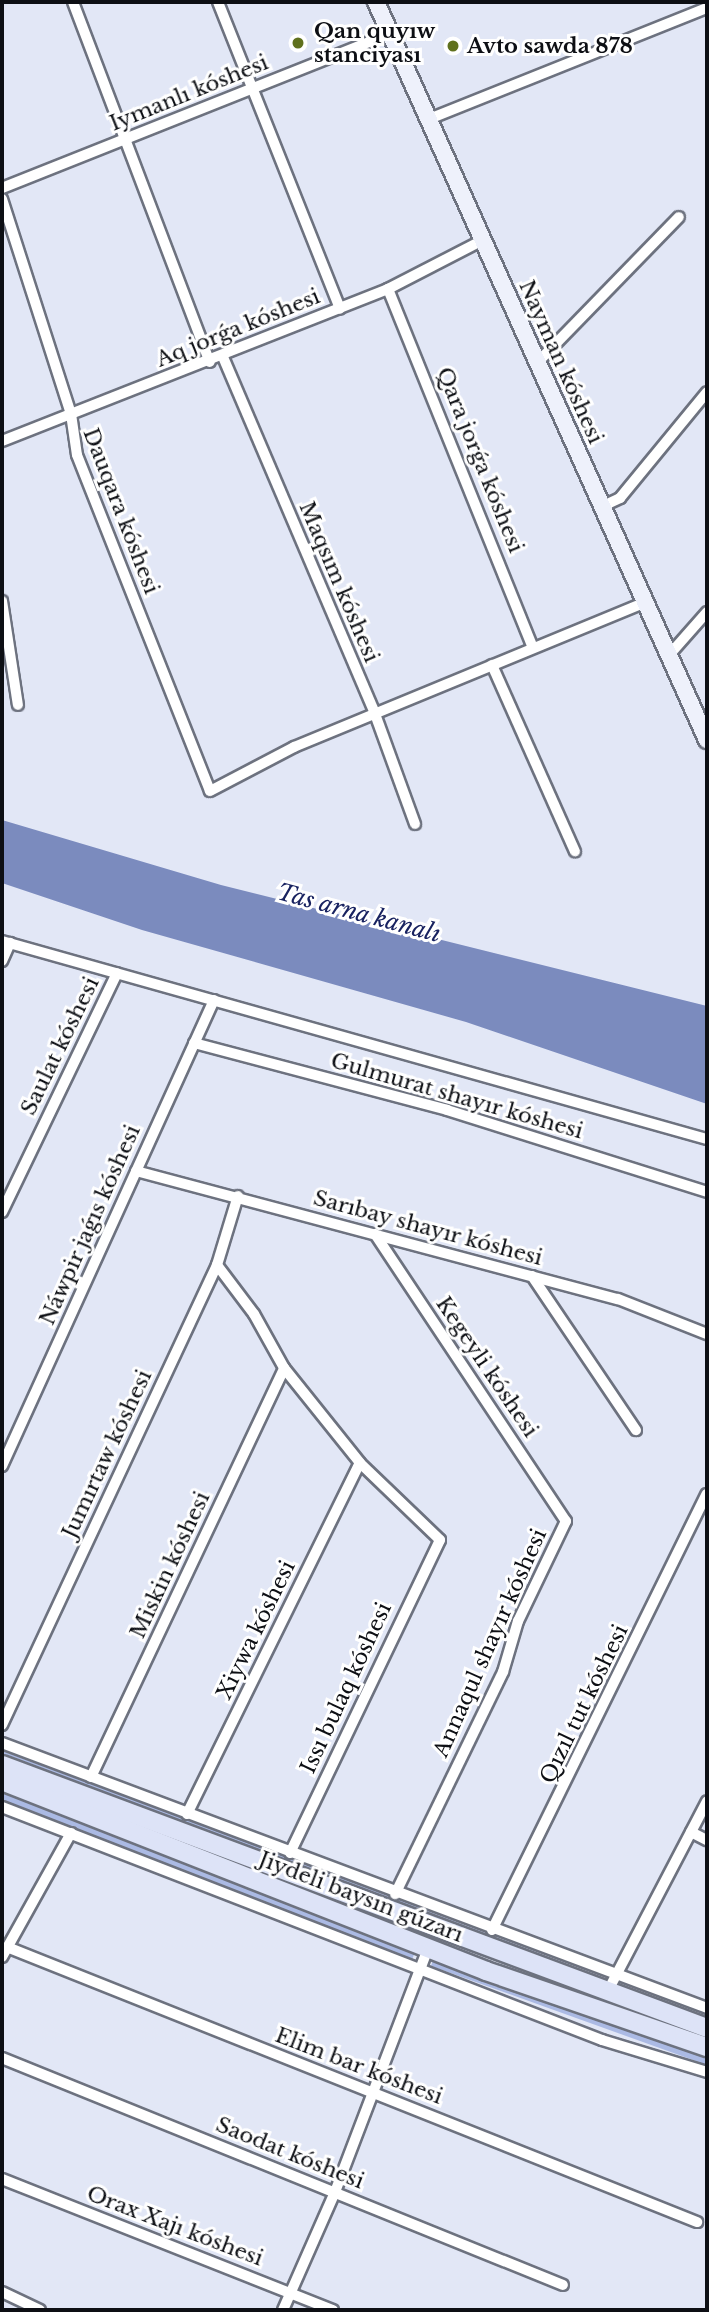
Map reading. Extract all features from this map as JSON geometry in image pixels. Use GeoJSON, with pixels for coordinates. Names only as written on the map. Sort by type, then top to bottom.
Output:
{"type":"FeatureCollection","features":[{"type":"Feature","properties":{"kind":"main road","name":"Nayman kóshesi"},"geometry":{"type":"LineString","coordinates":[[376,2],[646,602],[704,723],[707,740]]}},
{"type":"Feature","properties":{"kind":"main road","name":"Jiydeli baysın gúzarı"},"geometry":{"type":"LineString","coordinates":[[2,1765],[607,1995],[707,2028]]}},
{"type":"Feature","properties":{"kind":"main road","name":"Jiydeli baysın gúzarı"},"geometry":{"type":"LineString","coordinates":[[2,1781],[428,1949],[707,2047]]}},
{"type":"Feature","properties":{"kind":"street"},"geometry":{"type":"LineString","coordinates":[[73,2],[211,362]]}},
{"type":"Feature","properties":{"kind":"street"},"geometry":{"type":"LineString","coordinates":[[219,2],[340,309]]}},
{"type":"Feature","properties":{"kind":"street"},"geometry":{"type":"LineString","coordinates":[[429,119],[707,8]]}},
{"type":"Feature","properties":{"kind":"street","name":"Iymanlı kóshesi"},"geometry":{"type":"LineString","coordinates":[[2,188],[389,34]]}},
{"type":"Feature","properties":{"kind":"street","name":"Dauqara kóshesi"},"geometry":{"type":"LineString","coordinates":[[2,199],[71,414],[77,455],[210,792],[294,747],[375,714]]}},
{"type":"Feature","properties":{"kind":"street"},"geometry":{"type":"LineString","coordinates":[[538,362],[679,217]]}},
{"type":"Feature","properties":{"kind":"street","name":"Aq jorǵa kóshesi"},"geometry":{"type":"LineString","coordinates":[[2,441],[211,362],[388,289],[482,240]]}},
{"type":"Feature","properties":{"kind":"street","name":"Qara jorǵa kóshesi"},"geometry":{"type":"LineString","coordinates":[[388,289],[533,648]]}},
{"type":"Feature","properties":{"kind":"street","name":"Maqsım kóshesi"},"geometry":{"type":"LineString","coordinates":[[223,357],[375,714],[415,824]]}},
{"type":"Feature","properties":{"kind":"street"},"geometry":{"type":"LineString","coordinates":[[603,506],[620,498],[707,392]]}},
{"type":"Feature","properties":{"kind":"street"},"geometry":{"type":"LineString","coordinates":[[2,601],[18,705]]}},
{"type":"Feature","properties":{"kind":"street"},"geometry":{"type":"LineString","coordinates":[[375,714],[646,602]]}},
{"type":"Feature","properties":{"kind":"street"},"geometry":{"type":"LineString","coordinates":[[670,654],[707,612]]}},
{"type":"Feature","properties":{"kind":"street"},"geometry":{"type":"LineString","coordinates":[[492,665],[575,851]]}},
{"type":"Feature","properties":{"kind":"street"},"geometry":{"type":"LineString","coordinates":[[2,961],[6,942],[707,1139]]}},
{"type":"Feature","properties":{"kind":"street","name":"Saulat kóshesi"},"geometry":{"type":"LineString","coordinates":[[2,1212],[117,972]]}},
{"type":"Feature","properties":{"kind":"street","name":"Náwpir jaǵıs kóshesi"},"geometry":{"type":"LineString","coordinates":[[2,1466],[214,1000]]}},
{"type":"Feature","properties":{"kind":"street","name":"Gulmurat shayır kóshesi"},"geometry":{"type":"LineString","coordinates":[[194,1043],[447,1110],[707,1192]]}},
{"type":"Feature","properties":{"kind":"street","name":"Sarıbay shayır kóshesi"},"geometry":{"type":"LineString","coordinates":[[136,1171],[618,1299],[707,1334]]}},
{"type":"Feature","properties":{"kind":"street","name":"Jumırtaw kóshesi"},"geometry":{"type":"LineString","coordinates":[[2,1725],[217,1265],[238,1196]]}},
{"type":"Feature","properties":{"kind":"street","name":"Kegeyli kóshesi"},"geometry":{"type":"LineString","coordinates":[[375,1234],[566,1521]]}},
{"type":"Feature","properties":{"kind":"street"},"geometry":{"type":"LineString","coordinates":[[217,1265],[254,1314],[284,1368],[360,1463]]}},
{"type":"Feature","properties":{"kind":"street"},"geometry":{"type":"LineString","coordinates":[[532,1276],[636,1430]]}},
{"type":"Feature","properties":{"kind":"street","name":"Miskin kóshesi"},"geometry":{"type":"LineString","coordinates":[[91,1777],[284,1368]]}},
{"type":"Feature","properties":{"kind":"street","name":"Issı bulaq kóshesi"},"geometry":{"type":"LineString","coordinates":[[290,1853],[440,1540],[360,1463]]}},
{"type":"Feature","properties":{"kind":"street","name":"Xiywa kóshesi"},"geometry":{"type":"LineString","coordinates":[[187,1814],[360,1463]]}},
{"type":"Feature","properties":{"kind":"street","name":"Qızıl tut kóshesi"},"geometry":{"type":"LineString","coordinates":[[492,1930],[707,1494]]}},
{"type":"Feature","properties":{"kind":"street","name":"Annaqul shayır kóshesi"},"geometry":{"type":"LineString","coordinates":[[395,1895],[503,1672],[519,1621],[566,1521]]}},
{"type":"Feature","properties":{"kind":"street"},"geometry":{"type":"LineString","coordinates":[[2,1743],[395,1895],[707,2008]]}},
{"type":"Feature","properties":{"kind":"street"},"geometry":{"type":"LineString","coordinates":[[607,1995],[707,1801]]}},
{"type":"Feature","properties":{"kind":"street"},"geometry":{"type":"LineString","coordinates":[[2,1807],[602,2040],[707,2072]]}},
{"type":"Feature","properties":{"kind":"street"},"geometry":{"type":"LineString","coordinates":[[691,1832],[707,1840]]}},
{"type":"Feature","properties":{"kind":"street"},"geometry":{"type":"LineString","coordinates":[[4,1952],[71,1833]]}},
{"type":"Feature","properties":{"kind":"street"},"geometry":{"type":"LineString","coordinates":[[283,2310],[335,2192],[428,1949]]}},
{"type":"Feature","properties":{"kind":"street","name":"Elim bar kóshesi"},"geometry":{"type":"LineString","coordinates":[[4,1952],[374,2092],[697,2222]]}},
{"type":"Feature","properties":{"kind":"street","name":"Saodat kóshesi"},"geometry":{"type":"LineString","coordinates":[[2,2058],[563,2285]]}},
{"type":"Feature","properties":{"kind":"street","name":"Orax Xajı kóshesi"},"geometry":{"type":"LineString","coordinates":[[2,2179],[333,2310]]}},
{"type":"Feature","properties":{"kind":"street"},"geometry":{"type":"LineString","coordinates":[[2,2292],[40,2310]]}},
{"type":"Feature","properties":{"kind":"shaded area"},"geometry":{"type":"Polygon","coordinates":[[[2,820],[221,885],[707,1006],[707,1104],[466,1022],[142,930],[2,883],[2,820]]]}},
{"type":"Feature","properties":{"kind":"shaded area"},"geometry":{"type":"Polygon","coordinates":[[[2,1749],[601,1977],[599,1985],[191,1831],[2,1755],[2,1749]]]}},
{"type":"Feature","properties":{"kind":"shaded area"},"geometry":{"type":"Polygon","coordinates":[[[2,1789],[417,1948],[412,1960],[2,1803],[2,1789]]]}},
{"type":"Feature","properties":{"kind":"shaded area"},"geometry":{"type":"Polygon","coordinates":[[[434,1958],[707,2054],[707,2065],[431,1966],[434,1958]]]}},
{"type":"Feature","properties":{"kind":"place","name":"Qan quyıw stanciyası"},"geometry":{"type":"Point","coordinates":[298,43]}},
{"type":"Feature","properties":{"kind":"place","name":"Avto sawda 878"},"geometry":{"type":"Point","coordinates":[453,46]}},
{"type":"Feature","properties":{"kind":"water label","name":"Tas arna kanalı"},"geometry":{"type":"Point","coordinates":[359,913]}}]}
